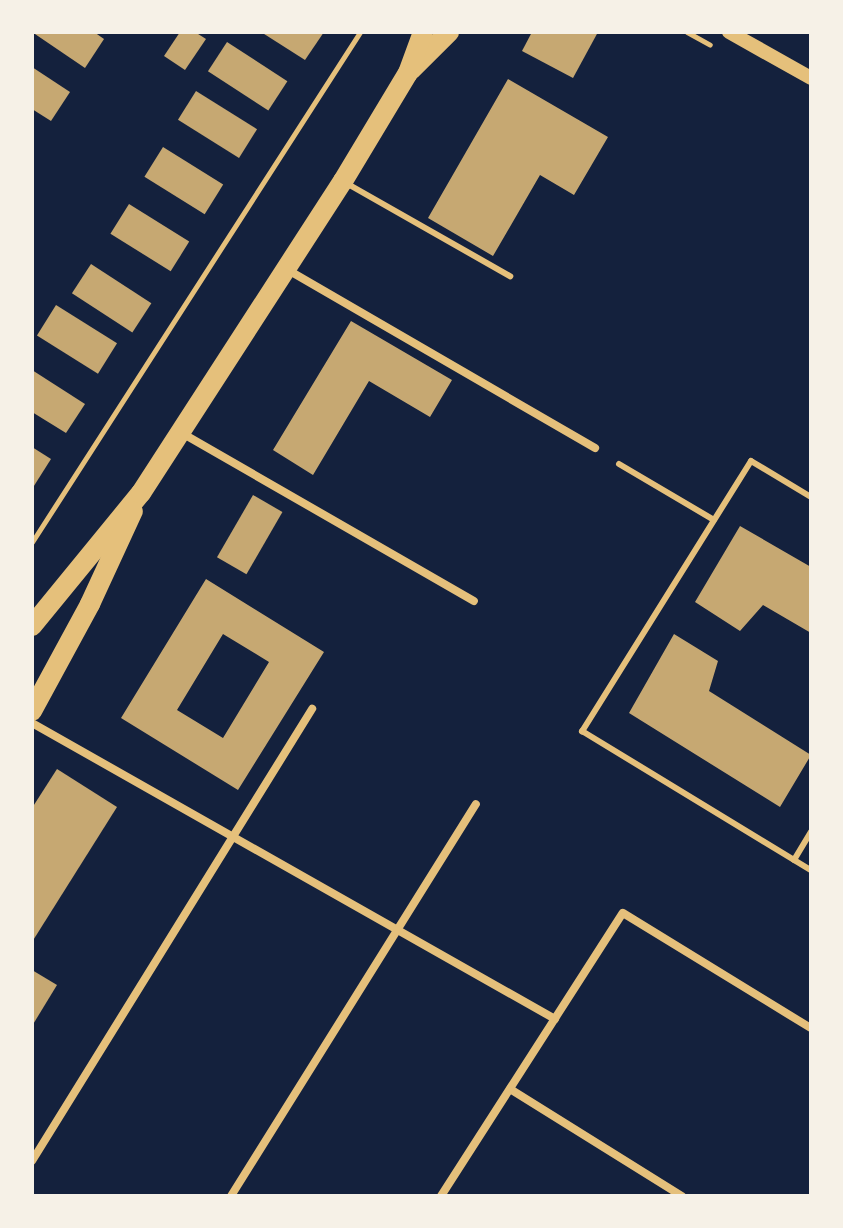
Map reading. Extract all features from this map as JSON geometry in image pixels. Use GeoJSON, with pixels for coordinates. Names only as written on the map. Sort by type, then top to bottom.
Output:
{"type":"FeatureCollection","features":[{"type":"Feature","properties":{"kind":"main road"},"geometry":{"type":"LineString","coordinates":[[32,626],[141,493],[343,181],[408,73],[423,32]]}},
{"type":"Feature","properties":{"kind":"main road"},"geometry":{"type":"LineString","coordinates":[[408,73],[449,32]]}},
{"type":"Feature","properties":{"kind":"main road"},"geometry":{"type":"LineString","coordinates":[[32,711],[90,604],[141,493]]}},
{"type":"Feature","properties":{"kind":"street"},"geometry":{"type":"LineString","coordinates":[[729,32],[811,78]]}},
{"type":"Feature","properties":{"kind":"street"},"geometry":{"type":"LineString","coordinates":[[286,269],[595,448]]}},
{"type":"Feature","properties":{"kind":"street"},"geometry":{"type":"LineString","coordinates":[[180,432],[474,601]]}},
{"type":"Feature","properties":{"kind":"street"},"geometry":{"type":"LineString","coordinates":[[32,1161],[312,709]]}},
{"type":"Feature","properties":{"kind":"street"},"geometry":{"type":"LineString","coordinates":[[32,723],[555,1019]]}},
{"type":"Feature","properties":{"kind":"street"},"geometry":{"type":"LineString","coordinates":[[231,1196],[476,804]]}},
{"type":"Feature","properties":{"kind":"street"},"geometry":{"type":"LineString","coordinates":[[441,1196],[623,913],[811,1028]]}},
{"type":"Feature","properties":{"kind":"street"},"geometry":{"type":"LineString","coordinates":[[510,1089],[682,1196]]}},
{"type":"Feature","properties":{"kind":"lane"},"geometry":{"type":"LineString","coordinates":[[343,181],[510,276]]}},
{"type":"Feature","properties":{"kind":"lane"},"geometry":{"type":"LineString","coordinates":[[811,497],[751,461],[582,731],[811,870]]}},
{"type":"Feature","properties":{"kind":"lane"},"geometry":{"type":"LineString","coordinates":[[619,464],[714,520]]}},
{"type":"Feature","properties":{"kind":"lane"},"geometry":{"type":"LineString","coordinates":[[794,860],[811,832]]}},
{"type":"Feature","properties":{"kind":"path"},"geometry":{"type":"LineString","coordinates":[[32,542],[360,32]]}},
{"type":"Feature","properties":{"kind":"building"},"geometry":{"type":"Polygon","coordinates":[[[32,32],[94,32],[104,39],[85,68],[32,32]]]}},
{"type":"Feature","properties":{"kind":"building"},"geometry":{"type":"Polygon","coordinates":[[[180,32],[195,32],[206,39],[185,70],[164,56],[180,32]]]}},
{"type":"Feature","properties":{"kind":"building"},"geometry":{"type":"Polygon","coordinates":[[[261,32],[324,32],[305,60],[261,32]]]}},
{"type":"Feature","properties":{"kind":"building"},"geometry":{"type":"Polygon","coordinates":[[[532,32],[598,32],[573,78],[522,51],[532,32]]]}},
{"type":"Feature","properties":{"kind":"building"},"geometry":{"type":"Polygon","coordinates":[[[227,42],[287,81],[268,111],[208,71],[227,42]]]}},
{"type":"Feature","properties":{"kind":"building"},"geometry":{"type":"Polygon","coordinates":[[[32,67],[70,92],[51,121],[32,109],[32,67]]]}},
{"type":"Feature","properties":{"kind":"building"},"geometry":{"type":"Polygon","coordinates":[[[508,79],[608,137],[574,195],[540,175],[493,256],[428,218],[508,79]]]}},
{"type":"Feature","properties":{"kind":"building"},"geometry":{"type":"Polygon","coordinates":[[[196,91],[257,129],[239,158],[178,120],[196,91]]]}},
{"type":"Feature","properties":{"kind":"building"},"geometry":{"type":"Polygon","coordinates":[[[163,147],[223,185],[205,214],[144,177],[163,147]]]}},
{"type":"Feature","properties":{"kind":"building"},"geometry":{"type":"Polygon","coordinates":[[[129,204],[189,242],[171,271],[110,234],[129,204]]]}},
{"type":"Feature","properties":{"kind":"building"},"geometry":{"type":"Polygon","coordinates":[[[91,264],[151,303],[132,333],[72,293],[91,264]]]}},
{"type":"Feature","properties":{"kind":"building"},"geometry":{"type":"Polygon","coordinates":[[[56,305],[117,343],[98,374],[37,336],[56,305]]]}},
{"type":"Feature","properties":{"kind":"building"},"geometry":{"type":"Polygon","coordinates":[[[351,321],[452,380],[430,417],[369,381],[313,475],[273,450],[351,321]]]}},
{"type":"Feature","properties":{"kind":"building"},"geometry":{"type":"Polygon","coordinates":[[[32,370],[85,404],[66,433],[32,412],[32,370]]]}},
{"type":"Feature","properties":{"kind":"building"},"geometry":{"type":"Polygon","coordinates":[[[32,447],[51,459],[32,489],[32,447]]]}},
{"type":"Feature","properties":{"kind":"building"},"geometry":{"type":"Polygon","coordinates":[[[253,495],[282,512],[246,574],[217,557],[253,495]]]}},
{"type":"Feature","properties":{"kind":"building"},"geometry":{"type":"Polygon","coordinates":[[[740,526],[811,567],[811,633],[763,605],[740,631],[695,602],[740,526]]]}},
{"type":"Feature","properties":{"kind":"building"},"geometry":{"type":"Polygon","coordinates":[[[206,579],[324,652],[238,790],[121,718],[206,579]],[[223,634],[177,710],[223,738],[269,662],[223,634]]]}},
{"type":"Feature","properties":{"kind":"building"},"geometry":{"type":"Polygon","coordinates":[[[674,634],[718,661],[709,691],[811,755],[780,807],[629,713],[674,634]]]}},
{"type":"Feature","properties":{"kind":"building"},"geometry":{"type":"Polygon","coordinates":[[[57,769],[117,807],[32,942],[32,808],[57,769]]]}},
{"type":"Feature","properties":{"kind":"building"},"geometry":{"type":"Polygon","coordinates":[[[32,970],[57,985],[32,1026],[32,970]]]}}]}
